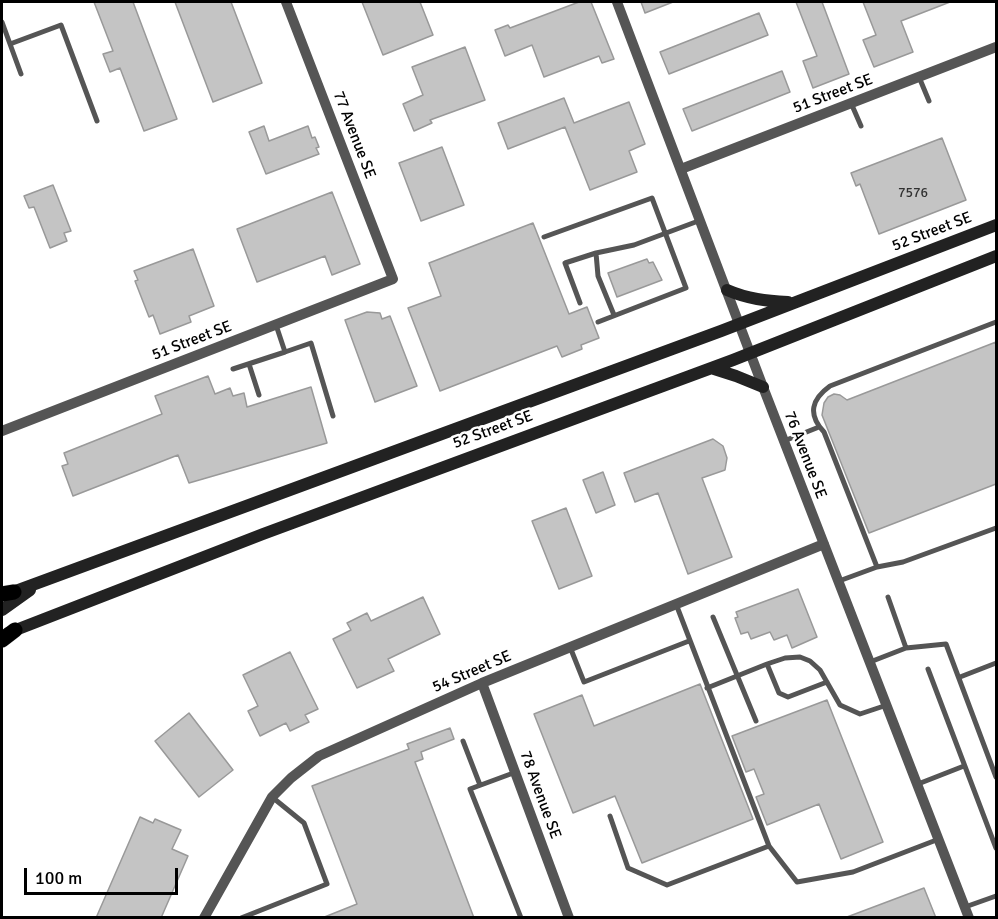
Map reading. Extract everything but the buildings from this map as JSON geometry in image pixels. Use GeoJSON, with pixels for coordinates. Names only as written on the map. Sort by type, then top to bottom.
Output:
{"type":"FeatureCollection","features":[{"type":"Feature","properties":{"kind":"main road","name":"52 Street SE"},"geometry":{"type":"LineString","coordinates":[[6,594],[740,323],[996,225]]}},
{"type":"Feature","properties":{"kind":"main road","name":"52 Street SE"},"geometry":{"type":"LineString","coordinates":[[6,635],[359,498],[751,353],[996,256]]}},
{"type":"Feature","properties":{"kind":"main road"},"geometry":{"type":"LineString","coordinates":[[727,290],[764,302],[795,302]]}},
{"type":"Feature","properties":{"kind":"main road"},"geometry":{"type":"LineString","coordinates":[[711,368],[763,387]]}},
{"type":"Feature","properties":{"kind":"main road"},"geometry":{"type":"LineString","coordinates":[[2,610],[44,581]]}},
{"type":"Feature","properties":{"kind":"street","name":"77 Avenue SE"},"geometry":{"type":"LineString","coordinates":[[286,2],[393,279]]}},
{"type":"Feature","properties":{"kind":"street","name":"76 Avenue SE"},"geometry":{"type":"LineString","coordinates":[[617,2],[763,387],[967,912]]}},
{"type":"Feature","properties":{"kind":"street","name":"51 Street SE"},"geometry":{"type":"LineString","coordinates":[[681,169],[996,47]]}},
{"type":"Feature","properties":{"kind":"street","name":"51 Street SE"},"geometry":{"type":"LineString","coordinates":[[2,430],[393,279]]}},
{"type":"Feature","properties":{"kind":"street","name":"54 Street SE"},"geometry":{"type":"LineString","coordinates":[[204,918],[272,797],[291,777],[319,756],[482,683],[824,544]]}},
{"type":"Feature","properties":{"kind":"street","name":"78 Avenue SE"},"geometry":{"type":"LineString","coordinates":[[482,683],[569,918]]}},
{"type":"Feature","properties":{"kind":"lane"},"geometry":{"type":"LineString","coordinates":[[2,22],[21,74]]}},
{"type":"Feature","properties":{"kind":"lane"},"geometry":{"type":"LineString","coordinates":[[10,44],[61,25],[98,121]]}},
{"type":"Feature","properties":{"kind":"lane"},"geometry":{"type":"LineString","coordinates":[[919,77],[929,101]]}},
{"type":"Feature","properties":{"kind":"lane"},"geometry":{"type":"LineString","coordinates":[[851,103],[861,126]]}},
{"type":"Feature","properties":{"kind":"lane"},"geometry":{"type":"LineString","coordinates":[[544,237],[652,198],[686,288],[597,322]]}},
{"type":"Feature","properties":{"kind":"lane"},"geometry":{"type":"LineString","coordinates":[[580,303],[565,263],[634,244],[701,220]]}},
{"type":"Feature","properties":{"kind":"lane"},"geometry":{"type":"LineString","coordinates":[[596,253],[598,276],[614,315]]}},
{"type":"Feature","properties":{"kind":"lane"},"geometry":{"type":"LineString","coordinates":[[877,567],[824,432],[814,415],[814,404],[819,394],[831,386],[996,322]]}},
{"type":"Feature","properties":{"kind":"lane"},"geometry":{"type":"LineString","coordinates":[[276,325],[285,352]]}},
{"type":"Feature","properties":{"kind":"lane"},"geometry":{"type":"LineString","coordinates":[[233,369],[311,343],[333,416]]}},
{"type":"Feature","properties":{"kind":"lane"},"geometry":{"type":"LineString","coordinates":[[249,364],[259,395]]}},
{"type":"Feature","properties":{"kind":"lane"},"geometry":{"type":"LineString","coordinates":[[784,441],[819,427]]}},
{"type":"Feature","properties":{"kind":"lane"},"geometry":{"type":"LineString","coordinates":[[839,581],[877,567],[903,562],[996,528]]}},
{"type":"Feature","properties":{"kind":"lane"},"geometry":{"type":"LineString","coordinates":[[888,597],[906,648]]}},
{"type":"Feature","properties":{"kind":"lane"},"geometry":{"type":"LineString","coordinates":[[676,604],[769,846],[797,882],[853,872],[939,839]]}},
{"type":"Feature","properties":{"kind":"lane"},"geometry":{"type":"LineString","coordinates":[[713,617],[756,721]]}},
{"type":"Feature","properties":{"kind":"lane"},"geometry":{"type":"LineString","coordinates":[[570,647],[584,682],[689,641]]}},
{"type":"Feature","properties":{"kind":"lane"},"geometry":{"type":"LineString","coordinates":[[870,662],[906,648],[946,644],[996,777]]}},
{"type":"Feature","properties":{"kind":"lane"},"geometry":{"type":"LineString","coordinates":[[707,688],[767,664],[785,658],[800,657],[810,660],[815,665],[840,705],[860,714],[887,705]]}},
{"type":"Feature","properties":{"kind":"lane"},"geometry":{"type":"LineString","coordinates":[[960,677],[996,663]]}},
{"type":"Feature","properties":{"kind":"lane"},"geometry":{"type":"LineString","coordinates":[[767,664],[779,693],[788,697],[827,682]]}},
{"type":"Feature","properties":{"kind":"lane"},"geometry":{"type":"LineString","coordinates":[[928,669],[996,849]]}},
{"type":"Feature","properties":{"kind":"lane"},"geometry":{"type":"LineString","coordinates":[[463,741],[480,785]]}},
{"type":"Feature","properties":{"kind":"lane"},"geometry":{"type":"LineString","coordinates":[[918,784],[964,766]]}},
{"type":"Feature","properties":{"kind":"lane"},"geometry":{"type":"LineString","coordinates":[[516,772],[470,789],[521,918]]}},
{"type":"Feature","properties":{"kind":"lane"},"geometry":{"type":"LineString","coordinates":[[241,918],[327,884],[304,823],[272,797]]}},
{"type":"Feature","properties":{"kind":"lane"},"geometry":{"type":"LineString","coordinates":[[610,816],[628,868],[667,885],[769,846]]}},
{"type":"Feature","properties":{"kind":"lane"},"geometry":{"type":"LineString","coordinates":[[967,912],[996,896]]}}]}
